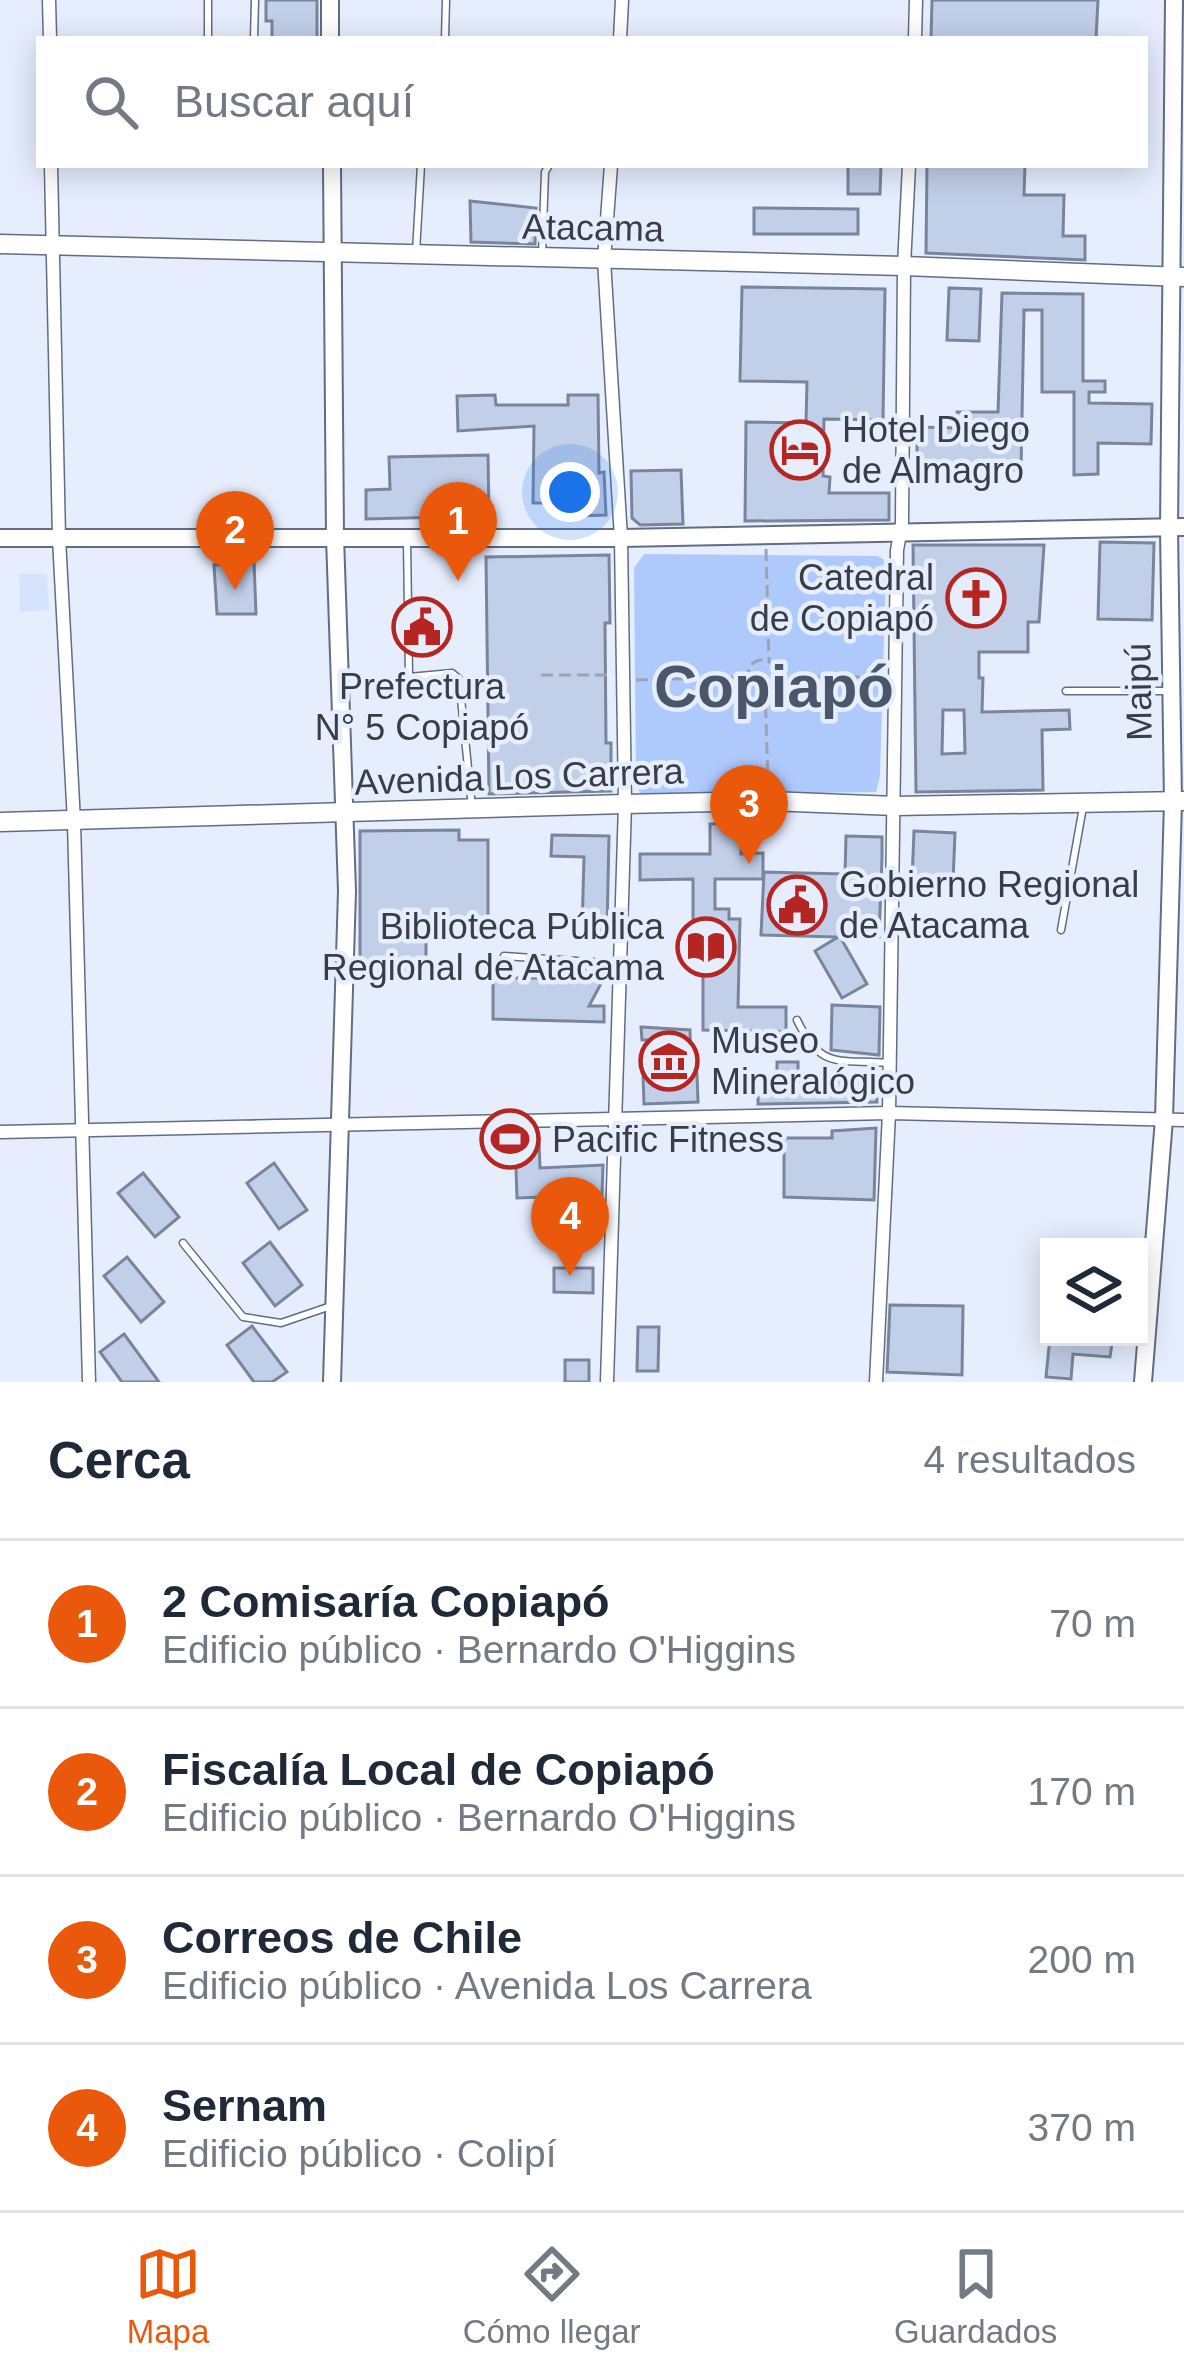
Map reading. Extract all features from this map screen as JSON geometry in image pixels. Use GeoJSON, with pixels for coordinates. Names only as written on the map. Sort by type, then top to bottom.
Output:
{"type":"FeatureCollection","features":[{"type":"Feature","properties":{"kind":"main road"},"geometry":{"type":"LineString","coordinates":[[330,0],[330,36]]}},
{"type":"Feature","properties":{"kind":"main road","name":"Maipú"},"geometry":{"type":"LineString","coordinates":[[1143,1382],[1177,964],[1179,801],[1171,691],[1178,277],[1174,0]]}},
{"type":"Feature","properties":{"kind":"main road"},"geometry":{"type":"LineString","coordinates":[[332,168],[335,537],[346,815],[342,1124],[332,1382]]}},
{"type":"Feature","properties":{"kind":"main road","name":"Atacama"},"geometry":{"type":"LineString","coordinates":[[0,244],[1178,277]]}},
{"type":"Feature","properties":{"kind":"main road"},"geometry":{"type":"LineString","coordinates":[[0,538],[621,538],[1176,528]]}},
{"type":"Feature","properties":{"kind":"main road","name":"Avenida Los Carrera"},"geometry":{"type":"LineString","coordinates":[[0,822],[769,801],[895,806],[1179,801]]}},
{"type":"Feature","properties":{"kind":"street"},"geometry":{"type":"LineString","coordinates":[[50,0],[50,36]]}},
{"type":"Feature","properties":{"kind":"street"},"geometry":{"type":"LineString","coordinates":[[620,36],[622,0]]}},
{"type":"Feature","properties":{"kind":"street"},"geometry":{"type":"LineString","coordinates":[[915,36],[916,0]]}},
{"type":"Feature","properties":{"kind":"street"},"geometry":{"type":"LineString","coordinates":[[51,168],[88,1382]]}},
{"type":"Feature","properties":{"kind":"street"},"geometry":{"type":"LineString","coordinates":[[607,1382],[625,804],[621,538],[604,260],[611,168]]}},
{"type":"Feature","properties":{"kind":"street"},"geometry":{"type":"LineString","coordinates":[[876,1382],[889,1113],[909,168]]}},
{"type":"Feature","properties":{"kind":"street"},"geometry":{"type":"LineString","coordinates":[[0,1132],[889,1113],[1184,1120]]}},
{"type":"Feature","properties":{"kind":"lane"},"geometry":{"type":"LineString","coordinates":[[208,0],[208,36]]}},
{"type":"Feature","properties":{"kind":"lane"},"geometry":{"type":"LineString","coordinates":[[254,36],[255,0]]}},
{"type":"Feature","properties":{"kind":"lane"},"geometry":{"type":"LineString","coordinates":[[445,36],[446,0]]}},
{"type":"Feature","properties":{"kind":"lane"},"geometry":{"type":"LineString","coordinates":[[416,256],[422,168]]}},
{"type":"Feature","properties":{"kind":"lane"},"geometry":{"type":"LineString","coordinates":[[542,259],[547,168]]}},
{"type":"Feature","properties":{"kind":"lane"},"geometry":{"type":"LineString","coordinates":[[407,537],[410,677],[452,673],[459,679],[472,809]]}},
{"type":"Feature","properties":{"kind":"lane"},"geometry":{"type":"LineString","coordinates":[[1066,692],[1171,691]]}},
{"type":"Feature","properties":{"kind":"lane"},"geometry":{"type":"LineString","coordinates":[[1061,930],[1084,803]]}},
{"type":"Feature","properties":{"kind":"lane"},"geometry":{"type":"LineString","coordinates":[[504,956],[620,964]]}},
{"type":"Feature","properties":{"kind":"lane"},"geometry":{"type":"LineString","coordinates":[[797,1020],[812,1049],[824,1058],[890,1064]]}},
{"type":"Feature","properties":{"kind":"lane"},"geometry":{"type":"LineString","coordinates":[[183,1243],[243,1317],[281,1323],[335,1305]]}},
{"type":"Feature","properties":{"kind":"path"},"geometry":{"type":"LineString","coordinates":[[766,535],[769,662],[776,677]]}},
{"type":"Feature","properties":{"kind":"path"},"geometry":{"type":"LineString","coordinates":[[765,688],[753,686],[748,677],[752,664],[769,662]]}},
{"type":"Feature","properties":{"kind":"path"},"geometry":{"type":"LineString","coordinates":[[541,675],[748,677]]}},
{"type":"Feature","properties":{"kind":"path"},"geometry":{"type":"LineString","coordinates":[[769,801],[765,688],[776,677],[896,677]]}},
{"type":"Feature","properties":{"kind":"shaded area"},"geometry":{"type":"Polygon","coordinates":[[[644,554],[883,559],[876,792],[641,795],[636,784],[634,568],[644,554]]]}},
{"type":"Feature","properties":{"kind":"shaded area"},"geometry":{"type":"Polygon","coordinates":[[[19,574],[47,574],[49,610],[20,612],[19,574]]]}},
{"type":"Feature","properties":{"kind":"building"},"geometry":{"type":"Polygon","coordinates":[[[266,0],[317,0],[317,36],[272,36],[272,21],[266,21],[266,0]]]}},
{"type":"Feature","properties":{"kind":"building"},"geometry":{"type":"Polygon","coordinates":[[[932,0],[1098,0],[1096,36],[931,36],[932,0]]]}},
{"type":"Feature","properties":{"kind":"building"},"geometry":{"type":"Polygon","coordinates":[[[848,168],[881,168],[880,194],[848,194],[848,168]]]}},
{"type":"Feature","properties":{"kind":"building"},"geometry":{"type":"Polygon","coordinates":[[[927,168],[1025,168],[1024,195],[1064,195],[1063,236],[1085,236],[1085,260],[926,253],[927,168]]]}},
{"type":"Feature","properties":{"kind":"building"},"geometry":{"type":"Polygon","coordinates":[[[470,201],[536,208],[535,244],[471,242],[470,201]]]}},
{"type":"Feature","properties":{"kind":"building"},"geometry":{"type":"Polygon","coordinates":[[[754,208],[858,209],[858,234],[754,234],[754,208]]]}},
{"type":"Feature","properties":{"kind":"building"},"geometry":{"type":"Polygon","coordinates":[[[742,287],[885,289],[883,420],[824,419],[823,476],[830,477],[829,493],[889,493],[889,520],[745,521],[746,422],[806,423],[807,382],[740,381],[742,287]]]}},
{"type":"Feature","properties":{"kind":"building"},"geometry":{"type":"Polygon","coordinates":[[[949,288],[981,289],[979,341],[947,340],[949,288]]]}},
{"type":"Feature","properties":{"kind":"building"},"geometry":{"type":"Polygon","coordinates":[[[1002,293],[1083,294],[1083,381],[1105,381],[1105,392],[1089,392],[1089,403],[1152,404],[1151,444],[1098,443],[1098,474],[1074,475],[1074,392],[1042,392],[1042,310],[1024,310],[1021,470],[917,469],[917,427],[957,428],[957,412],[998,412],[1002,293]]]}},
{"type":"Feature","properties":{"kind":"building"},"geometry":{"type":"Polygon","coordinates":[[[495,395],[496,405],[568,405],[568,395],[598,395],[599,473],[604,472],[606,515],[579,516],[579,503],[533,503],[534,426],[458,431],[457,396],[495,395]]]}},
{"type":"Feature","properties":{"kind":"building"},"geometry":{"type":"Polygon","coordinates":[[[488,455],[489,516],[366,519],[366,490],[390,489],[389,457],[488,455]]]}},
{"type":"Feature","properties":{"kind":"building"},"geometry":{"type":"Polygon","coordinates":[[[681,470],[683,524],[640,525],[632,518],[631,471],[681,470]]]}},
{"type":"Feature","properties":{"kind":"building"},"geometry":{"type":"Polygon","coordinates":[[[1100,542],[1154,543],[1152,620],[1098,619],[1100,542]]]}},
{"type":"Feature","properties":{"kind":"building"},"geometry":{"type":"Polygon","coordinates":[[[913,545],[1044,545],[1039,622],[1028,622],[1028,652],[979,652],[982,712],[1069,710],[1070,729],[1042,730],[1043,790],[916,792],[913,545]],[[943,710],[942,754],[965,753],[964,710],[943,710]]]}},
{"type":"Feature","properties":{"kind":"building"},"geometry":{"type":"Polygon","coordinates":[[[609,555],[606,743],[611,743],[611,791],[489,794],[486,557],[609,555]]]}},
{"type":"Feature","properties":{"kind":"building"},"geometry":{"type":"Polygon","coordinates":[[[254,562],[256,614],[217,614],[214,565],[254,562]]]}},
{"type":"Feature","properties":{"kind":"building"},"geometry":{"type":"Polygon","coordinates":[[[741,823],[741,854],[763,853],[763,879],[715,879],[715,909],[729,909],[729,919],[740,919],[738,1007],[786,1007],[786,1032],[703,1030],[703,956],[693,956],[693,879],[640,880],[640,854],[710,854],[710,824],[741,823]]]}},
{"type":"Feature","properties":{"kind":"building"},"geometry":{"type":"Polygon","coordinates":[[[459,830],[459,840],[488,840],[488,921],[426,922],[426,975],[360,975],[360,831],[459,830]]]}},
{"type":"Feature","properties":{"kind":"building"},"geometry":{"type":"Polygon","coordinates":[[[914,831],[955,833],[953,882],[912,880],[914,831]]]}},
{"type":"Feature","properties":{"kind":"building"},"geometry":{"type":"Polygon","coordinates":[[[552,835],[609,836],[607,930],[582,930],[584,857],[551,856],[552,835]]]}},
{"type":"Feature","properties":{"kind":"building"},"geometry":{"type":"Polygon","coordinates":[[[846,836],[882,837],[882,858],[879,937],[839,935],[867,984],[842,998],[815,951],[838,937],[761,935],[764,872],[845,874],[846,836]]]}},
{"type":"Feature","properties":{"kind":"building"},"geometry":{"type":"Polygon","coordinates":[[[553,967],[590,969],[590,978],[604,978],[589,1006],[604,1006],[604,1022],[493,1019],[493,978],[553,978],[553,967]]]}},
{"type":"Feature","properties":{"kind":"building"},"geometry":{"type":"Polygon","coordinates":[[[832,1005],[880,1007],[879,1055],[831,1050],[832,1005]]]}},
{"type":"Feature","properties":{"kind":"building"},"geometry":{"type":"Polygon","coordinates":[[[641,1027],[690,1030],[691,1074],[697,1074],[698,1102],[644,1104],[643,1076],[651,1076],[650,1040],[642,1040],[641,1027]]]}},
{"type":"Feature","properties":{"kind":"building"},"geometry":{"type":"Polygon","coordinates":[[[777,1062],[798,1062],[798,1082],[876,1080],[877,1102],[758,1104],[758,1075],[777,1075],[777,1062]]]}},
{"type":"Feature","properties":{"kind":"building"},"geometry":{"type":"Polygon","coordinates":[[[876,1128],[874,1200],[784,1197],[784,1138],[832,1138],[832,1131],[876,1128]]]}},
{"type":"Feature","properties":{"kind":"building"},"geometry":{"type":"Polygon","coordinates":[[[539,1139],[540,1168],[603,1165],[602,1195],[517,1198],[515,1140],[539,1139]]]}},
{"type":"Feature","properties":{"kind":"building"},"geometry":{"type":"Polygon","coordinates":[[[274,1163],[307,1210],[279,1229],[247,1183],[274,1163]]]}},
{"type":"Feature","properties":{"kind":"building"},"geometry":{"type":"Polygon","coordinates":[[[143,1173],[179,1217],[155,1237],[118,1193],[143,1173]]]}},
{"type":"Feature","properties":{"kind":"building"},"geometry":{"type":"Polygon","coordinates":[[[270,1242],[302,1285],[275,1306],[243,1263],[270,1242]]]}},
{"type":"Feature","properties":{"kind":"building"},"geometry":{"type":"Polygon","coordinates":[[[127,1257],[164,1302],[141,1322],[104,1276],[127,1257]]]}},
{"type":"Feature","properties":{"kind":"building"},"geometry":{"type":"Polygon","coordinates":[[[554,1268],[593,1268],[593,1293],[554,1292],[554,1268]]]}},
{"type":"Feature","properties":{"kind":"building"},"geometry":{"type":"Polygon","coordinates":[[[890,1305],[963,1306],[962,1375],[887,1372],[890,1305]]]}},
{"type":"Feature","properties":{"kind":"building"},"geometry":{"type":"Polygon","coordinates":[[[252,1326],[287,1372],[272,1382],[254,1382],[227,1345],[252,1326]]]}},
{"type":"Feature","properties":{"kind":"building"},"geometry":{"type":"Polygon","coordinates":[[[638,1327],[659,1327],[658,1371],[637,1371],[638,1327]]]}},
{"type":"Feature","properties":{"kind":"building"},"geometry":{"type":"Polygon","coordinates":[[[124,1334],[159,1382],[122,1382],[100,1352],[124,1334]]]}},
{"type":"Feature","properties":{"kind":"building"},"geometry":{"type":"Polygon","coordinates":[[[1049,1346],[1112,1346],[1110,1357],[1073,1354],[1071,1379],[1046,1377],[1049,1346]]]}},
{"type":"Feature","properties":{"kind":"building"},"geometry":{"type":"Polygon","coordinates":[[[565,1360],[589,1360],[589,1382],[565,1382],[565,1360]]]}},
{"type":"Feature","properties":{"kind":"place","name":"Hotel Diego de Almagro"},"geometry":{"type":"Point","coordinates":[800,450]}},
{"type":"Feature","properties":{"kind":"place","name":"2 Comisaría Copiapó"},"geometry":{"type":"Point","coordinates":[458,581]}},
{"type":"Feature","properties":{"kind":"place","name":"Fiscalía Local de Copiapó"},"geometry":{"type":"Point","coordinates":[235,590]}},
{"type":"Feature","properties":{"kind":"place","name":"Catedral de Copiapó"},"geometry":{"type":"Point","coordinates":[976,598]}},
{"type":"Feature","properties":{"kind":"place","name":"Prefectura N° 5 Copiapó"},"geometry":{"type":"Point","coordinates":[422,627]}},
{"type":"Feature","properties":{"kind":"place","name":"Correos de Chile"},"geometry":{"type":"Point","coordinates":[749,864]}},
{"type":"Feature","properties":{"kind":"place","name":"Gobierno Regional de Atacama"},"geometry":{"type":"Point","coordinates":[797,905]}},
{"type":"Feature","properties":{"kind":"place","name":"Biblioteca Pública Regional de Atacama"},"geometry":{"type":"Point","coordinates":[706,947]}},
{"type":"Feature","properties":{"kind":"place","name":"Museo Mineralógico"},"geometry":{"type":"Point","coordinates":[669,1061]}},
{"type":"Feature","properties":{"kind":"place","name":"Pacific Fitness"},"geometry":{"type":"Point","coordinates":[510,1139]}},
{"type":"Feature","properties":{"kind":"place","name":"Sernam"},"geometry":{"type":"Point","coordinates":[570,1276]}},
{"type":"Feature","properties":{"kind":"district","name":"Copiapó"},"geometry":{"type":"Point","coordinates":[774,686]}}]}
